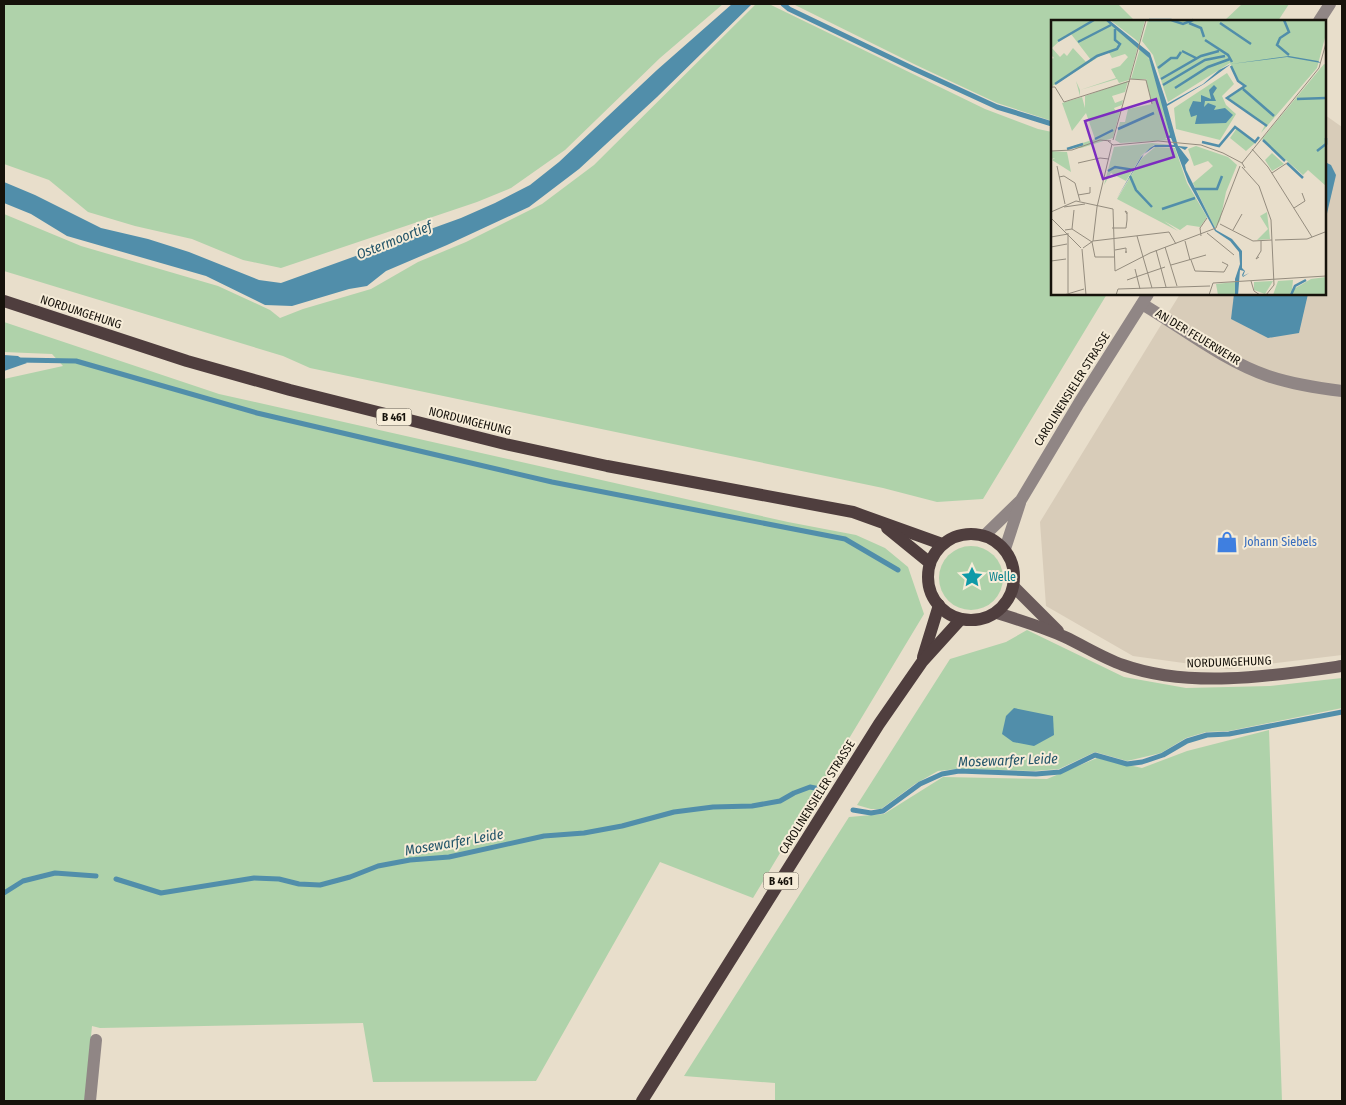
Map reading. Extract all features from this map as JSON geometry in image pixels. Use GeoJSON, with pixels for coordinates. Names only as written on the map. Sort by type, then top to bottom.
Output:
{"type":"FeatureCollection","features":[{"type":"Feature","properties":{"kind":"main road","name":"NORDUMGEHUNG"},"geometry":{"type":"LineString","coordinates":[[4,301],[187,361],[397,418],[598,464],[854,512],[942,544]]}},
{"type":"Feature","properties":{"kind":"main road","name":"NORDUMGEHUNG"},"geometry":{"type":"LineString","coordinates":[[879,522],[930,563]]}},
{"type":"Feature","properties":{"kind":"main road"},"geometry":{"type":"LineString","coordinates":[[973,533],[985,535],[1005,549],[1012,560],[1014,586],[1007,601],[997,613],[973,620],[961,619],[948,613],[932,596],[928,574],[930,563],[934,553],[951,538],[973,533]]}},
{"type":"Feature","properties":{"kind":"main road","name":"NORDUMGEHUNG"},"geometry":{"type":"LineString","coordinates":[[1014,586],[1063,636]]}},
{"type":"Feature","properties":{"kind":"main road","name":"CAROLINENSIELER STRASSE"},"geometry":{"type":"LineString","coordinates":[[922,662],[939,605]]}},
{"type":"Feature","properties":{"kind":"main road","name":"NORDUMGEHUNG"},"geometry":{"type":"LineString","coordinates":[[997,613],[1063,636],[1123,665],[1151,673],[1185,677],[1225,678],[1342,666]]}},
{"type":"Feature","properties":{"kind":"main road","name":"CAROLINENSIELER STRASSE"},"geometry":{"type":"LineString","coordinates":[[642,1101],[874,732],[922,662],[961,619]]}},
{"type":"Feature","properties":{"kind":"street"},"geometry":{"type":"LineString","coordinates":[[1320,20],[1330,4]]}},
{"type":"Feature","properties":{"kind":"street","name":"AN DER FEUERWEHR"},"geometry":{"type":"LineString","coordinates":[[1145,299],[1223,354],[1258,371],[1290,382],[1342,391]]}},
{"type":"Feature","properties":{"kind":"street","name":"CAROLINENSIELER STRASSE"},"geometry":{"type":"LineString","coordinates":[[1005,549],[1021,500],[1079,403],[1145,299]]}},
{"type":"Feature","properties":{"kind":"street","name":"CAROLINENSIELER STRASSE"},"geometry":{"type":"LineString","coordinates":[[985,535],[1021,500]]}},
{"type":"Feature","properties":{"kind":"street"},"geometry":{"type":"LineString","coordinates":[[90,1101],[96,1040]]}},
{"type":"Feature","properties":{"kind":"shaded area"},"geometry":{"type":"Polygon","coordinates":[[[1326,116],[1342,127],[1342,655],[1227,669],[1133,656],[1046,606],[1040,522],[1179,295],[1326,295],[1326,116]]]}},
{"type":"Feature","properties":{"kind":"green space"},"geometry":{"type":"Polygon","coordinates":[[[4,4],[723,4],[660,58],[565,150],[511,188],[477,202],[281,268],[243,260],[192,239],[135,226],[88,212],[49,180],[4,164],[4,4]]]}},
{"type":"Feature","properties":{"kind":"green space"},"geometry":{"type":"Polygon","coordinates":[[[756,4],[769,4],[985,109],[1038,129],[1051,132],[1051,295],[1106,295],[983,499],[937,502],[883,488],[310,368],[283,356],[4,271],[4,214],[81,246],[218,286],[270,310],[280,318],[303,309],[371,289],[418,262],[466,242],[542,204],[594,165],[756,4]]]}},
{"type":"Feature","properties":{"kind":"green space"},"geometry":{"type":"Polygon","coordinates":[[[793,4],[1118,4],[1134,20],[1051,20],[1051,121],[997,103],[793,4]]]}},
{"type":"Feature","properties":{"kind":"green space"},"geometry":{"type":"Polygon","coordinates":[[[1242,4],[1289,4],[1279,20],[1225,20],[1242,4]]]}},
{"type":"Feature","properties":{"kind":"green space"},"geometry":{"type":"Polygon","coordinates":[[[4,322],[219,394],[788,522],[856,535],[885,548],[908,567],[924,614],[753,898],[660,862],[536,1081],[373,1082],[363,1023],[100,1028],[92,1026],[85,1101],[4,1101],[4,379],[63,366],[52,354],[4,352],[4,322]]]}},
{"type":"Feature","properties":{"kind":"green space"},"geometry":{"type":"Polygon","coordinates":[[[971,546],[989,551],[994,555],[998,560],[1003,578],[998,596],[994,601],[989,605],[971,610],[953,605],[948,601],[944,596],[939,578],[944,560],[948,555],[953,551],[971,546]]]}},
{"type":"Feature","properties":{"kind":"green space"},"geometry":{"type":"Polygon","coordinates":[[[1027,630],[1124,677],[1186,688],[1270,686],[1342,678],[1342,708],[1229,731],[1206,732],[1186,738],[1161,753],[1127,761],[1095,752],[1059,769],[1034,771],[957,769],[938,771],[915,784],[881,809],[871,809],[857,805],[950,659],[1006,642],[1027,630]]]}},
{"type":"Feature","properties":{"kind":"green space"},"geometry":{"type":"Polygon","coordinates":[[[1269,730],[1282,1101],[775,1101],[775,1083],[684,1076],[849,817],[884,814],[943,777],[1047,779],[1097,758],[1142,768],[1187,751],[1269,730]]]}},
{"type":"Feature","properties":{"kind":"water"},"geometry":{"type":"Polygon","coordinates":[[[732,4],[752,4],[657,97],[579,169],[529,207],[386,271],[367,286],[349,289],[292,306],[265,305],[206,276],[67,236],[31,214],[4,203],[4,182],[35,195],[101,228],[148,239],[189,252],[259,280],[281,283],[461,218],[530,185],[559,162],[657,70],[732,4]]]}},
{"type":"Feature","properties":{"kind":"water"},"geometry":{"type":"Polygon","coordinates":[[[1326,162],[1331,165],[1336,175],[1326,218],[1326,162]]]}},
{"type":"Feature","properties":{"kind":"water"},"geometry":{"type":"Polygon","coordinates":[[[1234,295],[1308,295],[1299,333],[1268,338],[1231,319],[1234,295]]]}},
{"type":"Feature","properties":{"kind":"water"},"geometry":{"type":"Polygon","coordinates":[[[4,355],[18,356],[27,363],[4,371],[4,355]]]}},
{"type":"Feature","properties":{"kind":"water"},"geometry":{"type":"Polygon","coordinates":[[[1014,708],[1053,716],[1054,735],[1034,746],[1013,742],[1002,734],[1006,716],[1014,708]]]}},
{"type":"Feature","properties":{"kind":"waterway"},"geometry":{"type":"LineString","coordinates":[[783,4],[789,9],[997,107],[1051,124]]}},
{"type":"Feature","properties":{"kind":"waterway"},"geometry":{"type":"LineString","coordinates":[[18,360],[76,361],[257,413],[552,482],[845,539],[898,570]]}},
{"type":"Feature","properties":{"kind":"waterway","name":"Mosewarfer Leide"},"geometry":{"type":"LineString","coordinates":[[853,810],[871,813],[883,811],[920,784],[942,774],[959,771],[1036,774],[1060,772],[1095,755],[1127,764],[1142,762],[1163,755],[1187,741],[1207,735],[1229,734],[1342,712]]}},
{"type":"Feature","properties":{"kind":"waterway","name":"Mosewarfer Leide"},"geometry":{"type":"LineString","coordinates":[[116,879],[161,893],[254,878],[279,879],[299,884],[320,885],[350,877],[378,866],[410,860],[449,857],[544,836],[584,833],[622,826],[674,812],[713,807],[752,806],[780,801],[810,787],[825,790]]}},
{"type":"Feature","properties":{"kind":"waterway","name":"Mosewarfer Leide"},"geometry":{"type":"LineString","coordinates":[[4,893],[23,881],[55,873],[96,876]]}},
{"type":"Feature","properties":{"kind":"place","name":"Johann Siebels"},"geometry":{"type":"Point","coordinates":[1227,542]}},
{"type":"Feature","properties":{"kind":"place","name":"Welle"},"geometry":{"type":"Point","coordinates":[972,577]}},
{"type":"Feature","properties":{"kind":"water label","name":"Ostermoortief"},"geometry":{"type":"Point","coordinates":[394,240]}}]}
